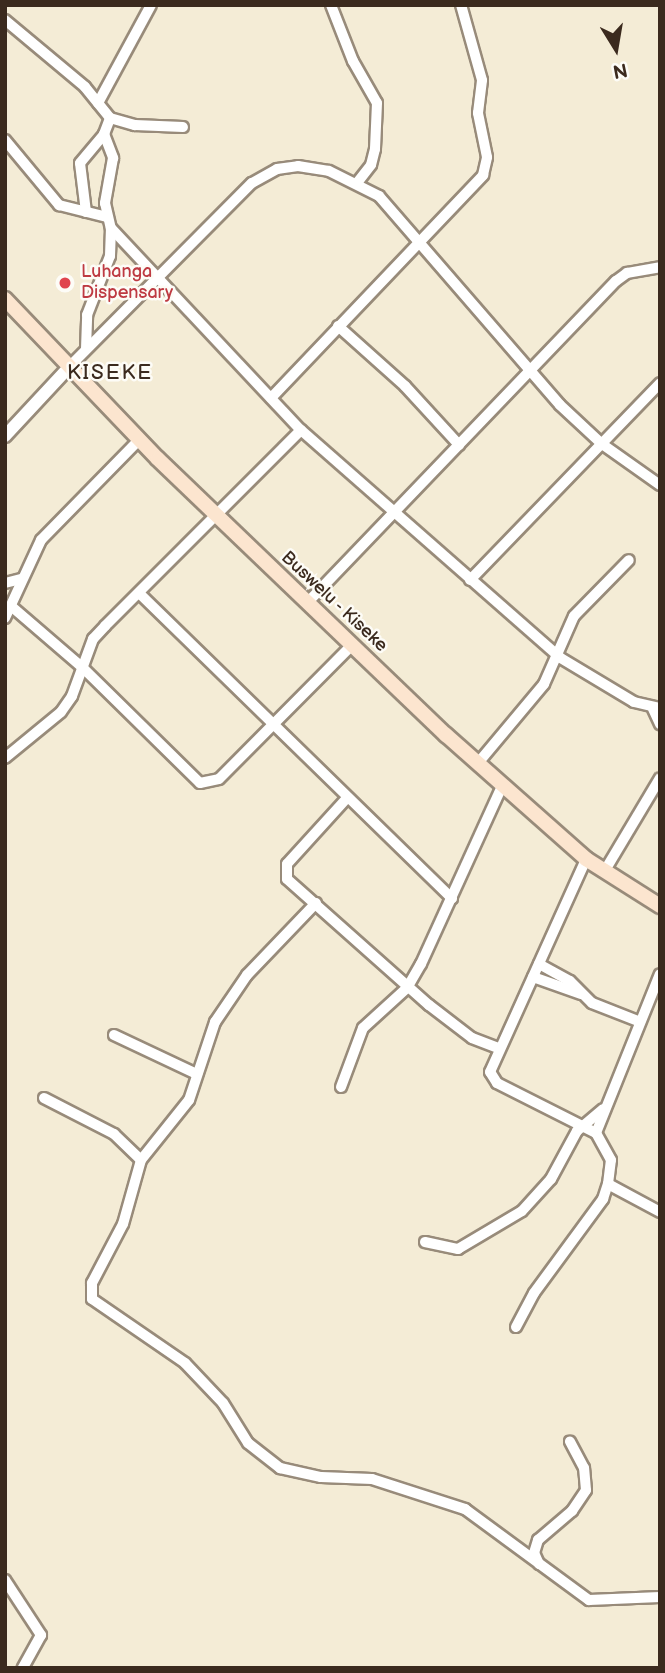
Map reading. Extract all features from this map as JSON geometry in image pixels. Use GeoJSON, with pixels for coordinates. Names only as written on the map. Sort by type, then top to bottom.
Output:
{"type":"FeatureCollection","features":[{"type":"Feature","properties":{"kind":"main road","name":"Buswelu - Kiseke"},"geometry":{"type":"LineString","coordinates":[[5,299],[72,364],[140,439],[214,514],[502,786],[586,859],[660,906]]}},
{"type":"Feature","properties":{"kind":"street"},"geometry":{"type":"LineString","coordinates":[[98,103],[152,5]]}},
{"type":"Feature","properties":{"kind":"street"},"geometry":{"type":"LineString","coordinates":[[331,5],[353,61],[377,103],[376,149],[371,165],[357,183]]}},
{"type":"Feature","properties":{"kind":"street"},"geometry":{"type":"LineString","coordinates":[[271,398],[417,241],[474,188],[486,167],[478,113],[482,80],[461,5]]}},
{"type":"Feature","properties":{"kind":"street"},"geometry":{"type":"LineString","coordinates":[[5,20],[98,103],[110,118],[135,125],[183,127]]}},
{"type":"Feature","properties":{"kind":"street"},"geometry":{"type":"LineString","coordinates":[[86,212],[80,163],[104,134],[110,118]]}},
{"type":"Feature","properties":{"kind":"street"},"geometry":{"type":"LineString","coordinates":[[86,349],[88,315],[110,256],[111,228],[107,217],[113,158],[104,134]]}},
{"type":"Feature","properties":{"kind":"street"},"geometry":{"type":"LineString","coordinates":[[5,140],[54,200],[107,217]]}},
{"type":"Feature","properties":{"kind":"street"},"geometry":{"type":"LineString","coordinates":[[5,436],[158,274],[251,183],[277,169],[298,166],[357,183],[396,212],[417,241],[531,371],[602,444],[660,485]]}},
{"type":"Feature","properties":{"kind":"street"},"geometry":{"type":"LineString","coordinates":[[111,228],[158,274],[301,430],[559,657],[656,708],[660,724]]}},
{"type":"Feature","properties":{"kind":"street"},"geometry":{"type":"LineString","coordinates":[[308,603],[616,281],[627,273],[660,267]]}},
{"type":"Feature","properties":{"kind":"street"},"geometry":{"type":"LineString","coordinates":[[338,326],[405,386],[459,445]]}},
{"type":"Feature","properties":{"kind":"street"},"geometry":{"type":"LineString","coordinates":[[470,580],[660,383]]}},
{"type":"Feature","properties":{"kind":"street"},"geometry":{"type":"LineString","coordinates":[[5,758],[61,712],[83,668],[93,639],[140,594],[214,514],[301,430]]}},
{"type":"Feature","properties":{"kind":"street"},"geometry":{"type":"LineString","coordinates":[[5,618],[41,540],[140,439]]}},
{"type":"Feature","properties":{"kind":"street"},"geometry":{"type":"LineString","coordinates":[[478,763],[544,684],[559,657],[566,626],[629,561]]}},
{"type":"Feature","properties":{"kind":"street"},"geometry":{"type":"LineString","coordinates":[[5,583],[21,579]]}},
{"type":"Feature","properties":{"kind":"street"},"geometry":{"type":"LineString","coordinates":[[140,594],[273,727],[452,898]]}},
{"type":"Feature","properties":{"kind":"street"},"geometry":{"type":"LineString","coordinates":[[10,606],[83,668],[200,783],[219,779],[352,645]]}},
{"type":"Feature","properties":{"kind":"street"},"geometry":{"type":"LineString","coordinates":[[604,872],[660,778]]}},
{"type":"Feature","properties":{"kind":"street"},"geometry":{"type":"LineString","coordinates":[[341,1087],[363,1028],[407,988],[452,898],[502,786]]}},
{"type":"Feature","properties":{"kind":"street"},"geometry":{"type":"LineString","coordinates":[[347,798],[287,864],[287,879],[407,988],[471,1038],[498,1048]]}},
{"type":"Feature","properties":{"kind":"street"},"geometry":{"type":"LineString","coordinates":[[516,1327],[534,1293],[603,1199],[608,1184],[611,1160],[596,1133],[497,1083],[490,1072],[498,1048],[586,859]]}},
{"type":"Feature","properties":{"kind":"street"},"geometry":{"type":"LineString","coordinates":[[316,903],[229,999],[205,1044],[189,1100],[141,1160],[123,1224],[92,1283],[96,1302],[192,1370],[223,1403],[248,1443],[280,1468],[321,1477],[372,1479],[455,1506],[481,1518],[589,1600],[660,1597]]}},
{"type":"Feature","properties":{"kind":"street"},"geometry":{"type":"LineString","coordinates":[[539,964],[570,981],[592,1003],[638,1021]]}},
{"type":"Feature","properties":{"kind":"street"},"geometry":{"type":"LineString","coordinates":[[596,1133],[638,1021],[660,974]]}},
{"type":"Feature","properties":{"kind":"street"},"geometry":{"type":"LineString","coordinates":[[533,977],[581,994]]}},
{"type":"Feature","properties":{"kind":"street"},"geometry":{"type":"LineString","coordinates":[[114,1035],[197,1074]]}},
{"type":"Feature","properties":{"kind":"street"},"geometry":{"type":"LineString","coordinates":[[44,1098],[114,1134],[141,1160]]}},
{"type":"Feature","properties":{"kind":"street"},"geometry":{"type":"LineString","coordinates":[[425,1242],[458,1249],[522,1211],[551,1179],[583,1125],[603,1110]]}},
{"type":"Feature","properties":{"kind":"street"},"geometry":{"type":"LineString","coordinates":[[608,1184],[660,1212]]}},
{"type":"Feature","properties":{"kind":"street"},"geometry":{"type":"LineString","coordinates":[[539,1564],[534,1553],[538,1540],[572,1511],[586,1490],[584,1468],[570,1442]]}},
{"type":"Feature","properties":{"kind":"street"},"geometry":{"type":"LineString","coordinates":[[5,1580],[41,1635],[23,1668]]}},
{"type":"Feature","properties":{"kind":"place","name":"Luhanga Dispensary"},"geometry":{"type":"Point","coordinates":[65,283]}},
{"type":"Feature","properties":{"kind":"district","name":"KISEKE"},"geometry":{"type":"Point","coordinates":[110,373]}}]}
